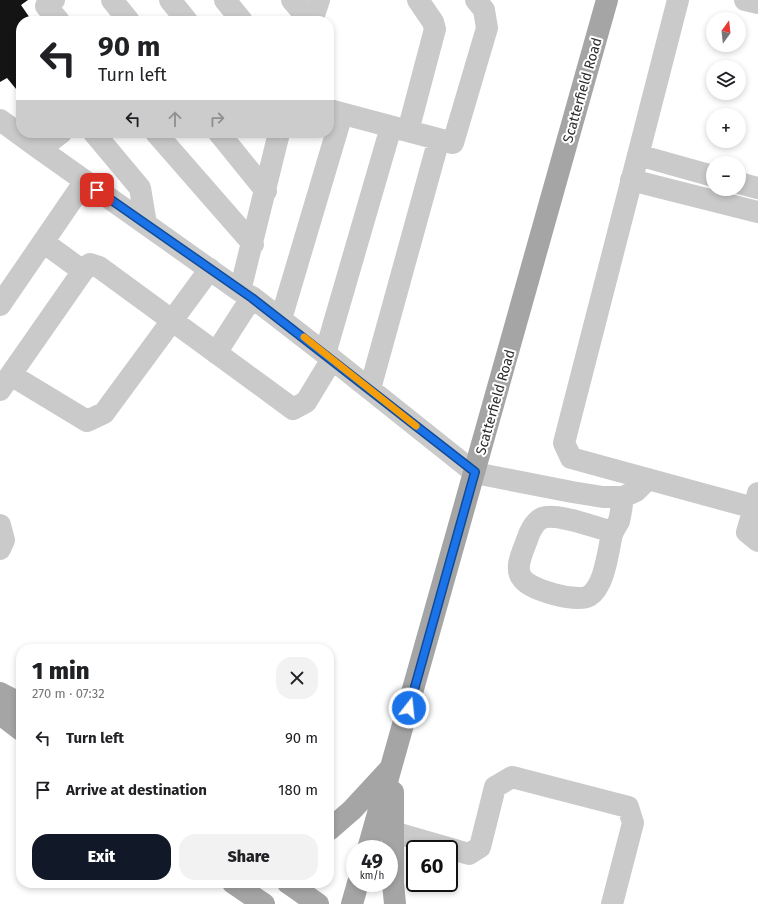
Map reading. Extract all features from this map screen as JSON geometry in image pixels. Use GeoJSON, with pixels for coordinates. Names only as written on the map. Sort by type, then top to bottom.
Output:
{"type":"FeatureCollection","features":[{"type":"Feature","properties":{"kind":"main road","name":"Scatterfield Road"},"geometry":{"type":"LineString","coordinates":[[371,840],[393,767],[607,0]]}},
{"type":"Feature","properties":{"kind":"main road"},"geometry":{"type":"LineString","coordinates":[[0,693],[16,701]]}},
{"type":"Feature","properties":{"kind":"main road"},"geometry":{"type":"LineString","coordinates":[[0,714],[16,726]]}},
{"type":"Feature","properties":{"kind":"main road"},"geometry":{"type":"LineString","coordinates":[[334,826],[352,810],[393,767]]}},
{"type":"Feature","properties":{"kind":"main road"},"geometry":{"type":"LineString","coordinates":[[393,767],[393,882],[395,904]]}},
{"type":"Feature","properties":{"kind":"main road"},"geometry":{"type":"LineString","coordinates":[[232,888],[248,904]]}},
{"type":"Feature","properties":{"kind":"main road"},"geometry":{"type":"LineString","coordinates":[[240,888],[264,904]]}},
{"type":"Feature","properties":{"kind":"main road"},"geometry":{"type":"LineString","coordinates":[[295,888],[318,904]]}},
{"type":"Feature","properties":{"kind":"main road"},"geometry":{"type":"LineString","coordinates":[[352,904],[355,892]]}},
{"type":"Feature","properties":{"kind":"lane"},"geometry":{"type":"LineString","coordinates":[[54,0],[46,6],[55,16]]}},
{"type":"Feature","properties":{"kind":"lane"},"geometry":{"type":"LineString","coordinates":[[112,0],[125,16]]}},
{"type":"Feature","properties":{"kind":"lane"},"geometry":{"type":"LineString","coordinates":[[170,0],[183,16]]}},
{"type":"Feature","properties":{"kind":"lane"},"geometry":{"type":"LineString","coordinates":[[225,0],[238,16]]}},
{"type":"Feature","properties":{"kind":"lane"},"geometry":{"type":"LineString","coordinates":[[292,0],[306,16]]}},
{"type":"Feature","properties":{"kind":"lane"},"geometry":{"type":"LineString","coordinates":[[313,16],[320,0]]}},
{"type":"Feature","properties":{"kind":"lane"},"geometry":{"type":"LineString","coordinates":[[210,269],[172,320],[104,413],[86,421],[5,382],[83,271],[90,264],[99,267],[172,320],[292,409],[306,402],[329,356],[400,129],[434,29],[433,22],[418,0]]}},
{"type":"Feature","properties":{"kind":"lane"},"geometry":{"type":"LineString","coordinates":[[336,112],[453,143],[487,28],[484,10],[476,0]]}},
{"type":"Feature","properties":{"kind":"lane"},"geometry":{"type":"LineString","coordinates":[[678,0],[564,443],[571,458],[648,479],[756,500],[747,532],[758,541]]}},
{"type":"Feature","properties":{"kind":"lane"},"geometry":{"type":"LineString","coordinates":[[0,120],[16,132]]}},
{"type":"Feature","properties":{"kind":"lane"},"geometry":{"type":"LineString","coordinates":[[25,138],[281,319],[475,472],[603,497],[623,497],[636,491],[648,479]]}},
{"type":"Feature","properties":{"kind":"lane"},"geometry":{"type":"LineString","coordinates":[[40,149],[54,138]]}},
{"type":"Feature","properties":{"kind":"lane"},"geometry":{"type":"LineString","coordinates":[[98,138],[140,188],[146,224]]}},
{"type":"Feature","properties":{"kind":"lane"},"geometry":{"type":"LineString","coordinates":[[160,138],[252,244]]}},
{"type":"Feature","properties":{"kind":"lane"},"geometry":{"type":"LineString","coordinates":[[223,138],[266,192]]}},
{"type":"Feature","properties":{"kind":"lane"},"geometry":{"type":"LineString","coordinates":[[216,353],[246,294],[252,244],[266,192],[277,138]]}},
{"type":"Feature","properties":{"kind":"lane"},"geometry":{"type":"LineString","coordinates":[[281,319],[329,138]]}},
{"type":"Feature","properties":{"kind":"lane"},"geometry":{"type":"LineString","coordinates":[[370,389],[439,139]]}},
{"type":"Feature","properties":{"kind":"lane"},"geometry":{"type":"LineString","coordinates":[[638,155],[706,174]]}},
{"type":"Feature","properties":{"kind":"lane"},"geometry":{"type":"LineString","coordinates":[[631,180],[758,212]]}},
{"type":"Feature","properties":{"kind":"lane"},"geometry":{"type":"LineString","coordinates":[[0,305],[85,181]]}},
{"type":"Feature","properties":{"kind":"lane"},"geometry":{"type":"LineString","coordinates":[[746,185],[758,188]]}},
{"type":"Feature","properties":{"kind":"lane"},"geometry":{"type":"LineString","coordinates":[[43,242],[83,271]]}},
{"type":"Feature","properties":{"kind":"lane"},"geometry":{"type":"LineString","coordinates":[[613,532],[569,520],[553,517],[542,518],[534,524],[520,559],[519,569],[521,578],[528,585],[542,591],[576,598],[589,596],[596,588],[602,577],[613,532],[618,522],[623,497]]}},
{"type":"Feature","properties":{"kind":"lane"},"geometry":{"type":"LineString","coordinates":[[0,525],[4,540],[0,549]]}},
{"type":"Feature","properties":{"kind":"lane"},"geometry":{"type":"LineString","coordinates":[[393,832],[469,854],[480,847],[494,787],[512,777],[628,807],[634,823],[612,904]]}},
{"type":"Feature","properties":{"kind":"building"},"geometry":{"type":"Polygon","coordinates":[[[0,0],[28,0],[21,5],[29,16],[16,16],[16,89],[7,78],[0,82],[0,0]]]}},
{"type":"Feature","properties":{"kind":"slow traffic"},"geometry":{"type":"LineString","coordinates":[[304,337],[416,426]]}},
{"type":"Feature","properties":{"kind":"route"},"geometry":{"type":"LineString","coordinates":[[97,190],[252,298],[475,472],[409,708]]}}]}
